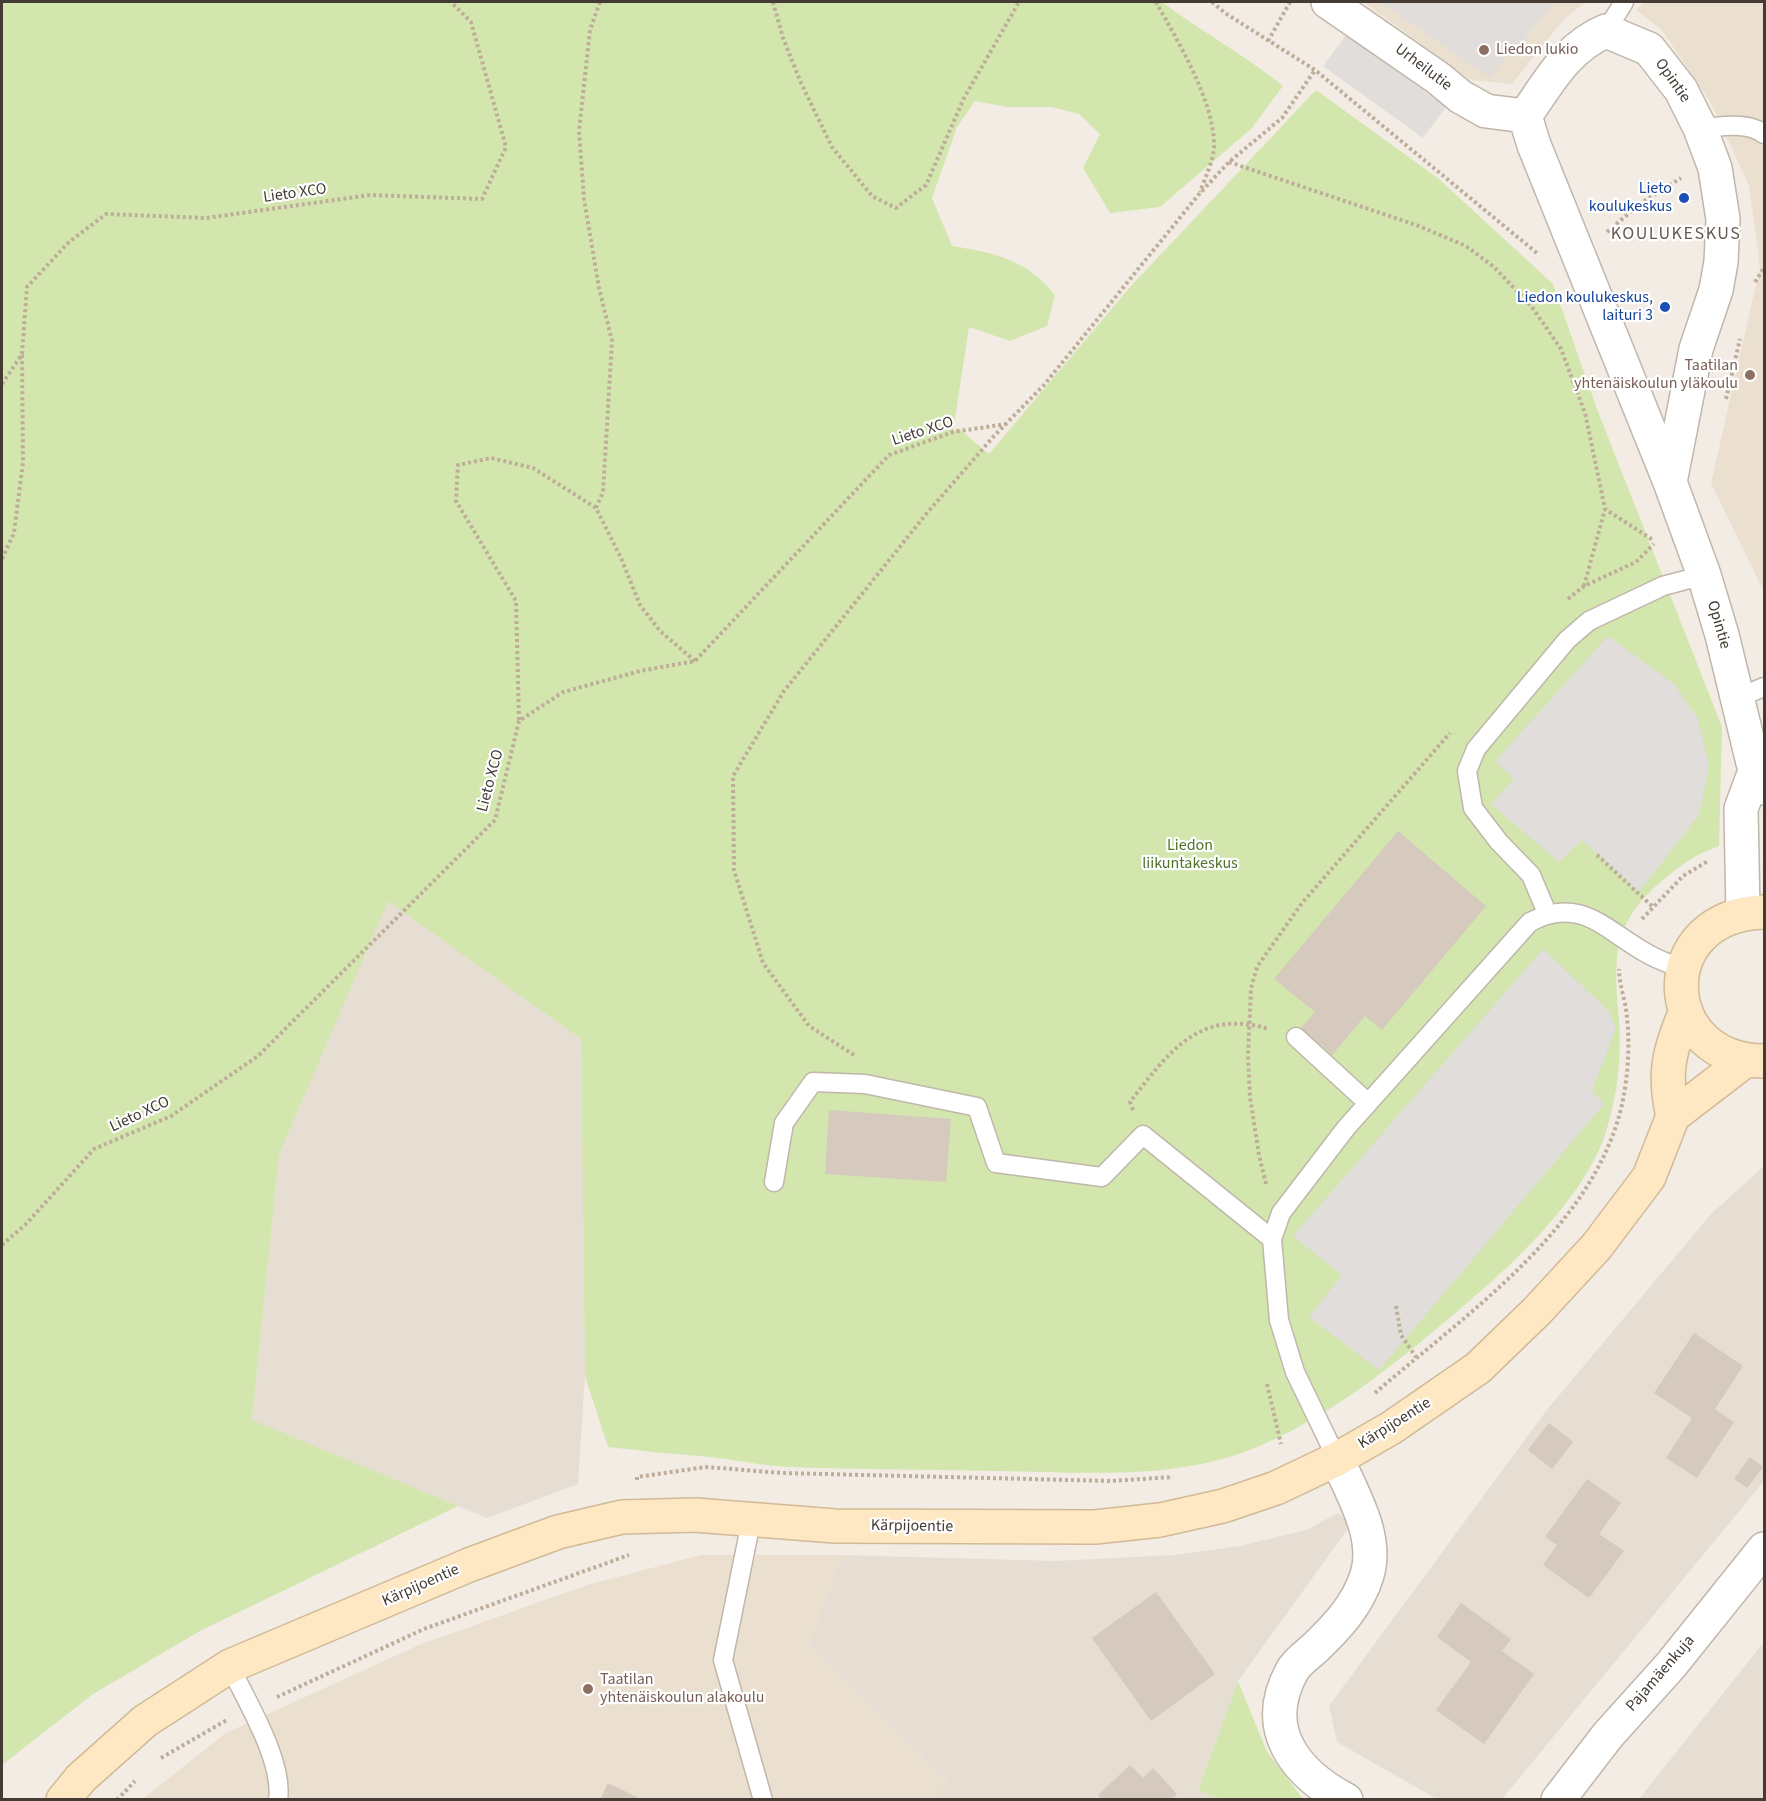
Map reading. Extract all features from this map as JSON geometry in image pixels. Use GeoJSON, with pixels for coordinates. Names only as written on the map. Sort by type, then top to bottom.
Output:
{"type":"FeatureCollection","features":[{"type":"Feature","properties":{"kind":"street","name":"Urheilutie"},"geometry":{"type":"LineString","coordinates":[[1328,2],[1420,65],[1461,97],[1486,111],[1525,116]]}},
{"type":"Feature","properties":{"kind":"street"},"geometry":{"type":"LineString","coordinates":[[1525,116],[1573,50],[1587,39],[1606,31]]}},
{"type":"Feature","properties":{"kind":"street","name":"Opintie"},"geometry":{"type":"LineString","coordinates":[[1606,31],[1649,49],[1681,90],[1700,128],[1715,168],[1723,219],[1721,262],[1716,290],[1696,349],[1670,482]]}},
{"type":"Feature","properties":{"kind":"street","name":"Opintie"},"geometry":{"type":"LineString","coordinates":[[1525,116],[1534,145],[1670,482],[1704,575],[1722,635],[1751,693],[1760,780],[1741,809],[1754,912]]}},
{"type":"Feature","properties":{"kind":"street"},"geometry":{"type":"LineString","coordinates":[[1754,912],[1723,920],[1706,931],[1692,948],[1682,969],[1681,990],[1686,1011],[1695,1030],[1710,1046],[1730,1056],[1755,1060]]}},
{"type":"Feature","properties":{"kind":"street"},"geometry":{"type":"LineString","coordinates":[[1686,1011],[1674,1038],[1666,1086],[1673,1116],[1755,1060]]}},
{"type":"Feature","properties":{"kind":"street","name":"Kärpijoentie"},"geometry":{"type":"LineString","coordinates":[[63,1800],[81,1778],[145,1720],[230,1666],[469,1564],[546,1536],[622,1517],[752,1518],[835,1526],[1016,1528],[1106,1526],[1160,1520],[1223,1506],[1276,1488],[1337,1459],[1432,1401],[1478,1368],[1537,1311],[1597,1246],[1649,1177],[1673,1116]]}},
{"type":"Feature","properties":{"kind":"street"},"geometry":{"type":"LineString","coordinates":[[1337,1459],[1365,1522],[1370,1558],[1368,1575],[1356,1601],[1338,1624],[1292,1670],[1277,1713],[1289,1752],[1319,1785],[1346,1800]]}},
{"type":"Feature","properties":{"kind":"street","name":"Pajamäenkuja"},"geometry":{"type":"LineString","coordinates":[[1558,1800],[1608,1735],[1671,1665],[1764,1549]]}},
{"type":"Feature","properties":{"kind":"lane"},"geometry":{"type":"LineString","coordinates":[[1606,31],[1624,2]]}},
{"type":"Feature","properties":{"kind":"lane"},"geometry":{"type":"LineString","coordinates":[[1700,128],[1745,126],[1757,128],[1764,134]]}},
{"type":"Feature","properties":{"kind":"lane"},"geometry":{"type":"LineString","coordinates":[[1547,913],[1531,875],[1499,842],[1473,808],[1467,771],[1476,749],[1567,640],[1589,621],[1663,586],[1704,575]]}},
{"type":"Feature","properties":{"kind":"lane"},"geometry":{"type":"LineString","coordinates":[[1337,1459],[1295,1372],[1279,1320],[1272,1239],[1281,1213],[1368,1103],[1530,922],[1547,913],[1566,910],[1602,923],[1647,954],[1682,969]]}},
{"type":"Feature","properties":{"kind":"lane"},"geometry":{"type":"LineString","coordinates":[[1296,1037],[1368,1103]]}},
{"type":"Feature","properties":{"kind":"lane"},"geometry":{"type":"LineString","coordinates":[[774,1182],[784,1123],[813,1082],[865,1084],[977,1107],[996,1163],[1102,1177],[1143,1135],[1272,1239]]}},
{"type":"Feature","properties":{"kind":"lane"},"geometry":{"type":"LineString","coordinates":[[752,1518],[723,1660],[763,1800]]}},
{"type":"Feature","properties":{"kind":"lane"},"geometry":{"type":"LineString","coordinates":[[230,1666],[269,1750],[280,1785],[278,1800]]}},
{"type":"Feature","properties":{"kind":"path","name":"Lieto XCO"},"geometry":{"type":"LineString","coordinates":[[2,384],[22,354],[27,287],[69,242],[106,214],[206,218],[370,195],[482,199],[506,147],[471,22],[451,2]]}},
{"type":"Feature","properties":{"kind":"path"},"geometry":{"type":"LineString","coordinates":[[600,2],[590,30],[579,131],[584,199],[598,288],[612,341],[603,492],[596,508],[621,558],[639,605],[660,631],[695,661]]}},
{"type":"Feature","properties":{"kind":"path"},"geometry":{"type":"LineString","coordinates":[[773,2],[783,38],[801,83],[832,147],[872,196],[896,208],[926,185],[964,98],[1019,2]]}},
{"type":"Feature","properties":{"kind":"path"},"geometry":{"type":"LineString","coordinates":[[1156,2],[1190,63],[1209,118],[1215,144],[1200,193]]}},
{"type":"Feature","properties":{"kind":"path"},"geometry":{"type":"LineString","coordinates":[[1212,2],[1315,70],[1541,257]]}},
{"type":"Feature","properties":{"kind":"path"},"geometry":{"type":"LineString","coordinates":[[1268,41],[1290,2]]}},
{"type":"Feature","properties":{"kind":"path"},"geometry":{"type":"LineString","coordinates":[[865,1084],[857,1057],[809,1026],[763,963],[734,870],[733,776],[784,691],[927,513],[1044,385],[1200,193],[1228,162],[1282,118],[1315,70]]}},
{"type":"Feature","properties":{"kind":"path"},"geometry":{"type":"LineString","coordinates":[[1228,162],[1419,226],[1466,246],[1494,267],[1532,307],[1561,349],[1585,413],[1605,509],[1584,586]]}},
{"type":"Feature","properties":{"kind":"path"},"geometry":{"type":"LineString","coordinates":[[1601,237],[1641,202],[1682,177],[1691,175]]}},
{"type":"Feature","properties":{"kind":"path"},"geometry":{"type":"LineString","coordinates":[[1753,286],[1764,268]]}},
{"type":"Feature","properties":{"kind":"path"},"geometry":{"type":"LineString","coordinates":[[1726,399],[1742,331]]}},
{"type":"Feature","properties":{"kind":"path"},"geometry":{"type":"LineString","coordinates":[[2,559],[14,533],[23,462],[22,354]]}},
{"type":"Feature","properties":{"kind":"path","name":"Lieto XCO"},"geometry":{"type":"LineString","coordinates":[[695,661],[889,455],[953,432],[1006,424]]}},
{"type":"Feature","properties":{"kind":"path","name":"Lieto XCO"},"geometry":{"type":"LineString","coordinates":[[2,1245],[27,1224],[94,1149],[171,1116],[258,1056],[495,820],[519,721],[516,601],[456,501],[458,465],[491,458],[533,468],[596,508]]}},
{"type":"Feature","properties":{"kind":"path"},"geometry":{"type":"LineString","coordinates":[[1605,509],[1656,542]]}},
{"type":"Feature","properties":{"kind":"path"},"geometry":{"type":"LineString","coordinates":[[1652,531],[1656,542]]}},
{"type":"Feature","properties":{"kind":"path"},"geometry":{"type":"LineString","coordinates":[[1565,602],[1584,586],[1636,562],[1656,542],[1663,539]]}},
{"type":"Feature","properties":{"kind":"path"},"geometry":{"type":"LineString","coordinates":[[519,721],[563,692],[640,671],[695,661]]}},
{"type":"Feature","properties":{"kind":"path"},"geometry":{"type":"LineString","coordinates":[[1281,1213],[1267,1188],[1259,1155],[1250,1087],[1251,988],[1257,967],[1302,903],[1458,724]]}},
{"type":"Feature","properties":{"kind":"path"},"geometry":{"type":"LineString","coordinates":[[1597,855],[1653,907]]}},
{"type":"Feature","properties":{"kind":"path"},"geometry":{"type":"LineString","coordinates":[[1641,922],[1683,876],[1700,864],[1718,858]]}},
{"type":"Feature","properties":{"kind":"path"},"geometry":{"type":"LineString","coordinates":[[1372,1395],[1491,1294],[1547,1238],[1596,1171],[1612,1140],[1623,1098],[1628,1018],[1619,966]]}},
{"type":"Feature","properties":{"kind":"path"},"geometry":{"type":"LineString","coordinates":[[1143,1135],[1130,1102],[1169,1052],[1191,1035],[1218,1024],[1250,1023],[1275,1031]]}},
{"type":"Feature","properties":{"kind":"path"},"geometry":{"type":"LineString","coordinates":[[1396,1306],[1401,1335],[1416,1357]]}},
{"type":"Feature","properties":{"kind":"path"},"geometry":{"type":"LineString","coordinates":[[1274,1448],[1289,1440]]}},
{"type":"Feature","properties":{"kind":"path"},"geometry":{"type":"LineString","coordinates":[[155,1761],[214,1726],[424,1629],[645,1549],[637,1477],[706,1467],[782,1473],[1099,1481],[1179,1476]]}},
{"type":"Feature","properties":{"kind":"path"},"geometry":{"type":"LineString","coordinates":[[117,1800],[140,1777]]}},
{"type":"Feature","properties":{"kind":"shaded area","name":"Liedon lukio"},"geometry":{"type":"Polygon","coordinates":[[[1363,2],[1586,2],[1564,19],[1512,84],[1471,80],[1363,2]]]}},
{"type":"Feature","properties":{"kind":"shaded area","name":"Liedon lukio"},"geometry":{"type":"Polygon","coordinates":[[[1380,2],[1557,2],[1489,77],[1380,2]]]}},
{"type":"Feature","properties":{"kind":"shaded area","name":"Taatilan yhtenäiskoulun yläkoulu"},"geometry":{"type":"Polygon","coordinates":[[[1645,2],[1764,2],[1764,592],[1711,483],[1760,267],[1749,186],[1711,103],[1661,29],[1636,10],[1645,2]]]}},
{"type":"Feature","properties":{"kind":"shaded area"},"geometry":{"type":"Polygon","coordinates":[[[1347,34],[1446,107],[1423,138],[1323,66],[1347,34]]]}},
{"type":"Feature","properties":{"kind":"shaded area"},"geometry":{"type":"Polygon","coordinates":[[[1608,636],[1674,684],[1698,719],[1709,766],[1699,815],[1639,892],[1582,840],[1559,862],[1491,804],[1514,779],[1495,761],[1608,636]]]}},
{"type":"Feature","properties":{"kind":"shaded area"},"geometry":{"type":"Polygon","coordinates":[[[388,900],[581,1039],[585,1376],[578,1484],[487,1518],[252,1421],[279,1155],[388,900]]]}},
{"type":"Feature","properties":{"kind":"shaded area"},"geometry":{"type":"Polygon","coordinates":[[[1543,949],[1609,1011],[1616,1028],[1592,1091],[1604,1104],[1379,1370],[1309,1317],[1342,1275],[1293,1236],[1543,949]]]}},
{"type":"Feature","properties":{"kind":"shaded area"},"geometry":{"type":"Polygon","coordinates":[[[1764,1166],[1764,1481],[1502,1799],[1437,1799],[1337,1742],[1329,1706],[1546,1411],[1711,1214],[1764,1166]]]}},
{"type":"Feature","properties":{"kind":"shaded area"},"geometry":{"type":"Polygon","coordinates":[[[1338,1513],[1352,1523],[1238,1681],[1198,1790],[1220,1799],[929,1799],[948,1782],[808,1645],[842,1555],[1056,1561],[1175,1555],[1240,1546],[1306,1530],[1338,1513]]]}},
{"type":"Feature","properties":{"kind":"shaded area","name":"Taatilan yhtenäiskoulun alakoulu"},"geometry":{"type":"Polygon","coordinates":[[[701,1555],[842,1555],[808,1645],[948,1782],[929,1800],[141,1800],[226,1733],[419,1645],[587,1585],[701,1555]]]}},
{"type":"Feature","properties":{"kind":"shaded area"},"geometry":{"type":"Polygon","coordinates":[[[1764,1642],[1764,1799],[1639,1799],[1764,1642]]]}},
{"type":"Feature","properties":{"kind":"green space","name":"Liedon liikuntakeskus"},"geometry":{"type":"Polygon","coordinates":[[[2,2],[1162,2],[1283,86],[1251,129],[1160,207],[1110,213],[1083,168],[1100,134],[1079,114],[1052,107],[1007,107],[975,101],[957,127],[932,198],[952,246],[1009,260],[1033,273],[1055,295],[1047,326],[1010,341],[969,327],[953,432],[958,428],[989,454],[1131,286],[1316,90],[1439,179],[1553,284],[1597,409],[1722,727],[1719,846],[1689,860],[1663,880],[1633,911],[1625,927],[1617,960],[1620,1048],[1613,1107],[1605,1135],[1594,1160],[1562,1208],[1543,1231],[1480,1292],[1368,1383],[1293,1430],[1234,1455],[1202,1464],[1134,1472],[1100,1473],[817,1468],[608,1447],[585,1376],[581,1039],[388,901],[279,1155],[252,1420],[458,1506],[200,1631],[93,1694],[2,1765],[2,2]]]}},
{"type":"Feature","properties":{"kind":"green space"},"geometry":{"type":"Polygon","coordinates":[[[1238,1681],[1267,1752],[1303,1799],[1220,1799],[1198,1790],[1238,1681]]]}},
{"type":"Feature","properties":{"kind":"building"},"geometry":{"type":"Polygon","coordinates":[[[1398,831],[1486,906],[1382,1030],[1365,1016],[1332,1055],[1301,1028],[1315,1012],[1274,979],[1398,831]]]}},
{"type":"Feature","properties":{"kind":"building"},"geometry":{"type":"Polygon","coordinates":[[[829,1110],[951,1119],[946,1182],[825,1174],[829,1110]]]}},
{"type":"Feature","properties":{"kind":"building"},"geometry":{"type":"Polygon","coordinates":[[[1694,1333],[1743,1366],[1715,1409],[1734,1422],[1697,1478],[1666,1458],[1692,1418],[1654,1393],[1694,1333]]]}},
{"type":"Feature","properties":{"kind":"building"},"geometry":{"type":"Polygon","coordinates":[[[1549,1423],[1573,1442],[1552,1469],[1528,1450],[1549,1423]]]}},
{"type":"Feature","properties":{"kind":"building"},"geometry":{"type":"Polygon","coordinates":[[[1750,1457],[1763,1467],[1747,1488],[1734,1479],[1750,1457]]]}},
{"type":"Feature","properties":{"kind":"building"},"geometry":{"type":"Polygon","coordinates":[[[1587,1479],[1621,1503],[1599,1534],[1624,1551],[1589,1598],[1543,1565],[1557,1545],[1545,1537],[1587,1479]]]}},
{"type":"Feature","properties":{"kind":"building"},"geometry":{"type":"Polygon","coordinates":[[[1156,1592],[1215,1674],[1151,1721],[1092,1638],[1156,1592]]]}},
{"type":"Feature","properties":{"kind":"building"},"geometry":{"type":"Polygon","coordinates":[[[1461,1603],[1511,1639],[1502,1651],[1534,1674],[1484,1744],[1436,1710],[1471,1662],[1437,1637],[1461,1603]]]}},
{"type":"Feature","properties":{"kind":"building"},"geometry":{"type":"Polygon","coordinates":[[[1130,1765],[1143,1778],[1153,1768],[1177,1794],[1172,1800],[1102,1800],[1098,1795],[1130,1765]]]}},
{"type":"Feature","properties":{"kind":"building"},"geometry":{"type":"Polygon","coordinates":[[[608,1783],[643,1800],[600,1800],[608,1783]]]}},
{"type":"Feature","properties":{"kind":"place","name":"Liedon lukio"},"geometry":{"type":"Point","coordinates":[1484,50]}},
{"type":"Feature","properties":{"kind":"place","name":"Lieto koulukeskus"},"geometry":{"type":"Point","coordinates":[1684,198]}},
{"type":"Feature","properties":{"kind":"place","name":"Liedon koulukeskus, laituri 3"},"geometry":{"type":"Point","coordinates":[1665,307]}},
{"type":"Feature","properties":{"kind":"place","name":"Taatilan yhtenäiskoulun yläkoulu"},"geometry":{"type":"Point","coordinates":[1750,375]}},
{"type":"Feature","properties":{"kind":"place","name":"Taatilan yhtenäiskoulun alakoulu"},"geometry":{"type":"Point","coordinates":[588,1689]}},
{"type":"Feature","properties":{"kind":"district","name":"KOULUKESKUS"},"geometry":{"type":"Point","coordinates":[1676,235]}}]}
